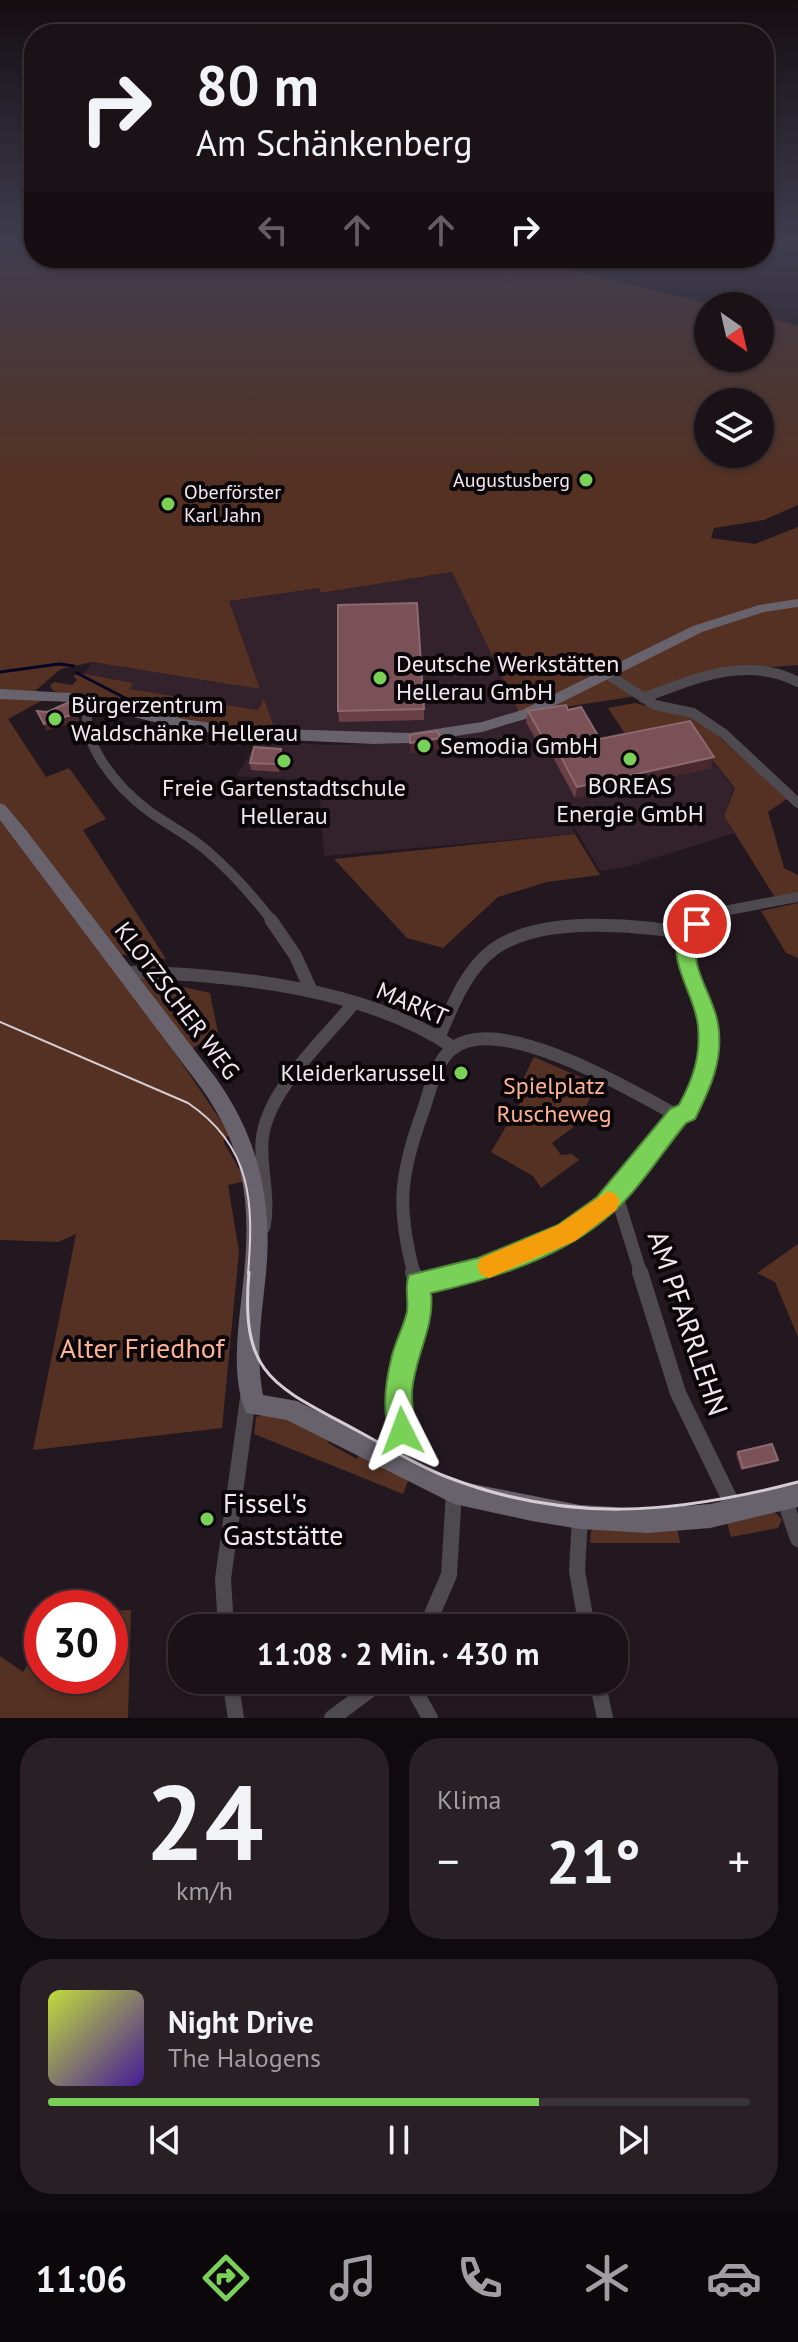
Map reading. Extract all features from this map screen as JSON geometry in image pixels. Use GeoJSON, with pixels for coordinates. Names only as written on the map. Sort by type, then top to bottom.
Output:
{"type":"FeatureCollection","features":[{"type":"Feature","properties":{"kind":"street"},"geometry":{"type":"LineString","coordinates":[[0,694],[51,693],[244,735],[414,738],[512,720],[696,630],[763,608],[798,603]]}},
{"type":"Feature","properties":{"kind":"street"},"geometry":{"type":"LineString","coordinates":[[643,698],[720,672],[773,668],[798,682]]}},
{"type":"Feature","properties":{"kind":"street"},"geometry":{"type":"LineString","coordinates":[[607,674],[655,705],[693,713],[724,734],[798,803]]}},
{"type":"Feature","properties":{"kind":"street"},"geometry":{"type":"LineString","coordinates":[[90,700],[85,715],[87,728],[111,770],[139,803],[213,855],[254,898],[303,969],[311,990]]}},
{"type":"Feature","properties":{"kind":"street","name":"KLOTZSCHER WEG"},"geometry":{"type":"LineString","coordinates":[[0,809],[235,1124],[254,1188],[259,1247],[248,1336],[248,1383]]}},
{"type":"Feature","properties":{"kind":"street"},"geometry":{"type":"LineString","coordinates":[[439,1037],[471,974],[491,952],[514,938],[587,926],[688,933],[713,913],[798,897]]}},
{"type":"Feature","properties":{"kind":"street"},"geometry":{"type":"LineString","coordinates":[[418,1284],[478,1270],[533,1249],[578,1226],[616,1194],[683,1114],[702,1083],[709,1046],[708,1023],[685,953],[688,933]]}},
{"type":"Feature","properties":{"kind":"street","name":"MARKT"},"geometry":{"type":"LineString","coordinates":[[124,972],[202,974],[311,990],[354,1003],[439,1037],[454,1048],[442,1064],[416,1130],[401,1201],[420,1306],[404,1358],[399,1395],[401,1466]]}},
{"type":"Feature","properties":{"kind":"street"},"geometry":{"type":"LineString","coordinates":[[259,1247],[269,1186],[264,1133],[274,1105],[289,1080],[327,1039],[354,1003]]}},
{"type":"Feature","properties":{"kind":"street"},"geometry":{"type":"LineString","coordinates":[[454,1048],[469,1039],[482,1038],[534,1047],[683,1114]]}},
{"type":"Feature","properties":{"kind":"street","name":"AM PFARRLEHN"},"geometry":{"type":"LineString","coordinates":[[616,1194],[678,1393],[735,1511]]}},
{"type":"Feature","properties":{"kind":"street"},"geometry":{"type":"LineString","coordinates":[[248,1383],[254,1405],[289,1409],[454,1492],[485,1501],[580,1517],[648,1521],[735,1511],[791,1496],[798,1539]]}},
{"type":"Feature","properties":{"kind":"street"},"geometry":{"type":"LineString","coordinates":[[225,1614],[223,1579],[248,1383]]}},
{"type":"Feature","properties":{"kind":"street"},"geometry":{"type":"LineString","coordinates":[[432,1614],[449,1575],[454,1492]]}},
{"type":"Feature","properties":{"kind":"street"},"geometry":{"type":"LineString","coordinates":[[580,1517],[577,1571],[585,1614]]}},
{"type":"Feature","properties":{"kind":"street"},"geometry":{"type":"LineString","coordinates":[[232,1694],[236,1718]]}},
{"type":"Feature","properties":{"kind":"street"},"geometry":{"type":"LineString","coordinates":[[332,1718],[364,1694]]}},
{"type":"Feature","properties":{"kind":"street"},"geometry":{"type":"LineString","coordinates":[[417,1694],[430,1718]]}},
{"type":"Feature","properties":{"kind":"street"},"geometry":{"type":"LineString","coordinates":[[600,1694],[605,1718]]}},
{"type":"Feature","properties":{"kind":"shaded area"},"geometry":{"type":"Polygon","coordinates":[[[452,572],[523,719],[577,709],[596,738],[624,732],[630,741],[687,730],[734,788],[724,816],[735,833],[626,867],[600,871],[567,815],[575,834],[324,856],[319,781],[237,776],[257,741],[326,745],[423,743],[519,722],[507,717],[415,735],[277,735],[264,700],[259,710],[129,689],[133,683],[84,674],[92,662],[259,688],[229,601],[320,588],[322,593],[452,572]]]}},
{"type":"Feature","properties":{"kind":"green space","name":"Alter Friedhof"},"geometry":{"type":"Polygon","coordinates":[[[0,324],[694,324],[694,372],[774,372],[774,324],[798,326],[798,505],[764,520],[714,528],[711,538],[755,544],[798,527],[798,665],[720,671],[643,695],[520,714],[452,572],[321,593],[319,588],[229,601],[260,689],[92,662],[61,669],[36,690],[34,695],[45,699],[8,719],[46,777],[69,768],[106,819],[83,830],[166,959],[116,954],[155,1024],[230,1134],[223,1141],[246,1181],[228,1185],[239,1252],[222,1428],[33,1450],[76,1234],[58,1242],[0,1240],[0,324]]]}},
{"type":"Feature","properties":{"kind":"green space"},"geometry":{"type":"Polygon","coordinates":[[[80,673],[133,683],[130,689],[258,710],[264,699],[277,735],[161,716],[163,711],[151,708],[146,712],[53,691],[50,686],[54,682],[72,685],[77,680],[73,676],[80,673]]]}},
{"type":"Feature","properties":{"kind":"green space"},"geometry":{"type":"Polygon","coordinates":[[[635,703],[683,714],[703,723],[788,798],[768,812],[784,868],[798,875],[798,893],[776,899],[724,816],[735,788],[688,730],[630,741],[608,708],[635,703]]]}},
{"type":"Feature","properties":{"kind":"green space"},"geometry":{"type":"Polygon","coordinates":[[[575,834],[600,875],[547,882],[498,897],[443,948],[407,938],[334,859],[575,834]]]}},
{"type":"Feature","properties":{"kind":"green space"},"geometry":{"type":"Polygon","coordinates":[[[798,903],[798,958],[786,953],[761,911],[798,903]]]}},
{"type":"Feature","properties":{"kind":"green space"},"geometry":{"type":"Polygon","coordinates":[[[128,974],[210,993],[218,1033],[186,1052],[128,974]]]}},
{"type":"Feature","properties":{"kind":"green space","name":"Spielplatz Ruscheweg"},"geometry":{"type":"Polygon","coordinates":[[[534,1057],[596,1084],[579,1123],[552,1143],[561,1155],[572,1154],[579,1160],[541,1188],[533,1176],[491,1152],[520,1103],[513,1099],[534,1057]]]}},
{"type":"Feature","properties":{"kind":"green space"},"geometry":{"type":"Polygon","coordinates":[[[798,1244],[798,1337],[775,1282],[757,1273],[798,1244]]]}},
{"type":"Feature","properties":{"kind":"green space"},"geometry":{"type":"Polygon","coordinates":[[[282,1415],[330,1437],[328,1443],[357,1459],[360,1453],[409,1478],[403,1494],[254,1434],[256,1417],[282,1415]]]}},
{"type":"Feature","properties":{"kind":"green space"},"geometry":{"type":"Polygon","coordinates":[[[774,1512],[782,1519],[778,1528],[731,1537],[726,1519],[774,1512]]]}},
{"type":"Feature","properties":{"kind":"green space"},"geometry":{"type":"Polygon","coordinates":[[[596,1526],[677,1527],[680,1543],[590,1543],[591,1531],[596,1526]]]}},
{"type":"Feature","properties":{"kind":"green space"},"geometry":{"type":"Polygon","coordinates":[[[128,1610],[131,1610],[128,1718],[0,1718],[0,1656],[24,1670],[24,1694],[128,1694],[128,1610]]]}},
{"type":"Feature","properties":{"kind":"building","name":"Deutsche Werkstätten Hellerau GmbH"},"geometry":{"type":"Polygon","coordinates":[[[417,603],[424,709],[338,711],[338,605],[417,603]]]}},
{"type":"Feature","properties":{"kind":"building"},"geometry":{"type":"Polygon","coordinates":[[[74,700],[76,713],[44,724],[37,711],[47,712],[74,700]]]}},
{"type":"Feature","properties":{"kind":"building","name":"BOREAS Energie GmbH"},"geometry":{"type":"Polygon","coordinates":[[[566,705],[568,710],[581,707],[600,739],[690,721],[714,757],[577,787],[550,736],[543,738],[528,711],[566,705]]]}},
{"type":"Feature","properties":{"kind":"building"},"geometry":{"type":"Polygon","coordinates":[[[437,731],[441,738],[410,743],[410,735],[437,731]]]}},
{"type":"Feature","properties":{"kind":"building"},"geometry":{"type":"Polygon","coordinates":[[[254,747],[281,749],[278,764],[250,763],[254,747]]]}},
{"type":"Feature","properties":{"kind":"building"},"geometry":{"type":"Polygon","coordinates":[[[772,1444],[778,1460],[743,1468],[738,1452],[772,1444]]]}},
{"type":"Feature","properties":{"kind":"waterway"},"geometry":{"type":"LineString","coordinates":[[0,672],[59,664],[74,666]]}},
{"type":"Feature","properties":{"kind":"waterway"},"geometry":{"type":"LineString","coordinates":[[77,673],[148,710]]}},
{"type":"Feature","properties":{"kind":"tram line"},"geometry":{"type":"LineString","coordinates":[[0,1022],[188,1103],[209,1120],[237,1157],[244,1178],[250,1223],[248,1274]]}},
{"type":"Feature","properties":{"kind":"tram line"},"geometry":{"type":"LineString","coordinates":[[249,1272],[250,1334],[257,1356],[268,1373],[303,1401],[447,1477],[536,1502],[579,1508],[622,1509],[708,1501],[798,1482]]}},
{"type":"Feature","properties":{"kind":"slow traffic"},"geometry":{"type":"LineString","coordinates":[[489,1266],[567,1233],[608,1202]]}},
{"type":"Feature","properties":{"kind":"place","name":"Augustusberg"},"geometry":{"type":"Point","coordinates":[586,480]}},
{"type":"Feature","properties":{"kind":"place","name":"Oberförster Karl Jahn"},"geometry":{"type":"Point","coordinates":[168,504]}},
{"type":"Feature","properties":{"kind":"place","name":"Deutsche Werkstätten Hellerau GmbH"},"geometry":{"type":"Point","coordinates":[380,678]}},
{"type":"Feature","properties":{"kind":"place","name":"Bürgerzentrum Waldschänke Hellerau"},"geometry":{"type":"Point","coordinates":[55,719]}},
{"type":"Feature","properties":{"kind":"place","name":"Semodia GmbH"},"geometry":{"type":"Point","coordinates":[424,746]}},
{"type":"Feature","properties":{"kind":"place","name":"BOREAS Energie GmbH"},"geometry":{"type":"Point","coordinates":[630,759]}},
{"type":"Feature","properties":{"kind":"place","name":"Freie Gartenstadtschule Hellerau"},"geometry":{"type":"Point","coordinates":[284,761]}},
{"type":"Feature","properties":{"kind":"place","name":"Kleiderkarussell"},"geometry":{"type":"Point","coordinates":[461,1073]}},
{"type":"Feature","properties":{"kind":"place","name":"Fissel's Gaststätte"},"geometry":{"type":"Point","coordinates":[207,1519]}},
{"type":"Feature","properties":{"kind":"route"},"geometry":{"type":"LineString","coordinates":[[402,1431],[399,1395],[404,1358],[420,1306],[418,1284],[478,1270],[533,1249],[589,1219],[619,1190],[678,1116],[687,1112],[702,1083],[709,1057],[708,1023],[685,953],[688,933],[697,924]]}}]}
